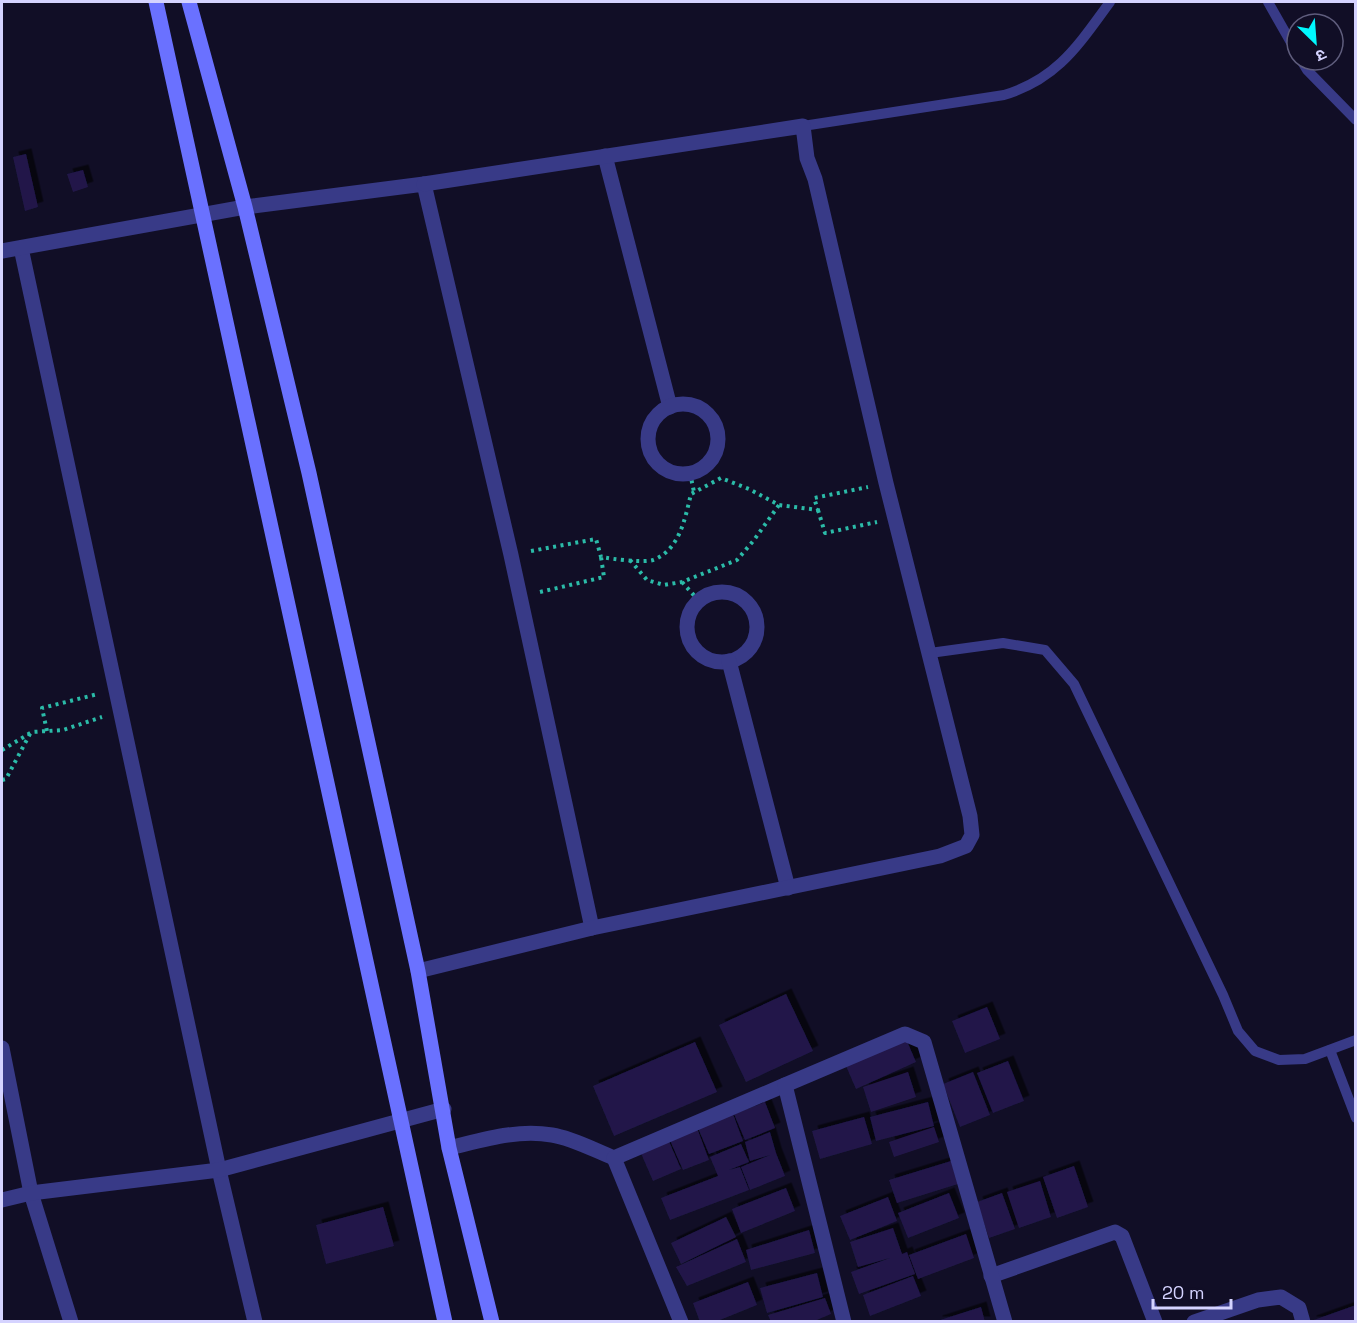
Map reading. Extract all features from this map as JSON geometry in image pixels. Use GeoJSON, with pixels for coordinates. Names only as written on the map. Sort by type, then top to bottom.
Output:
{"type":"FeatureCollection","features":[{"type":"Feature","properties":{"kind":"street"},"geometry":{"type":"LineString","coordinates":[[156,2],[445,1322]]}},
{"type":"Feature","properties":{"kind":"street"},"geometry":{"type":"LineString","coordinates":[[189,2],[245,207],[309,473],[418,971],[444,1109],[449,1148],[492,1322]]}},
{"type":"Feature","properties":{"kind":"street"},"geometry":{"type":"LineString","coordinates":[[2,250],[245,207],[424,184],[803,126],[807,158],[815,179],[886,483],[970,816],[972,835],[966,846],[940,856],[592,928],[418,971]]}},
{"type":"Feature","properties":{"kind":"street"},"geometry":{"type":"LineString","coordinates":[[605,156],[670,407]]}},
{"type":"Feature","properties":{"kind":"street"},"geometry":{"type":"LineString","coordinates":[[424,184],[511,555],[592,928]]}},
{"type":"Feature","properties":{"kind":"street"},"geometry":{"type":"LineString","coordinates":[[21,248],[219,1170],[255,1322]]}},
{"type":"Feature","properties":{"kind":"street"},"geometry":{"type":"LineString","coordinates":[[681,404],[693,405],[711,419],[718,441],[709,462],[701,469],[678,474],[658,464],[652,455],[648,444],[648,433],[652,422],[670,407],[681,404]]}},
{"type":"Feature","properties":{"kind":"street"},"geometry":{"type":"LineString","coordinates":[[720,592],[732,594],[742,599],[750,607],[756,617],[757,628],[754,640],[740,657],[729,661],[707,658],[691,643],[688,621],[699,601],[720,592]]}},
{"type":"Feature","properties":{"kind":"street"},"geometry":{"type":"LineString","coordinates":[[729,661],[788,888]]}},
{"type":"Feature","properties":{"kind":"street"},"geometry":{"type":"LineString","coordinates":[[449,1148],[525,1132],[554,1135],[614,1158],[905,1034],[924,1042],[1005,1322]]}},
{"type":"Feature","properties":{"kind":"street"},"geometry":{"type":"LineString","coordinates":[[2,1047],[31,1193],[71,1322]]}},
{"type":"Feature","properties":{"kind":"street"},"geometry":{"type":"LineString","coordinates":[[785,1085],[844,1322]]}},
{"type":"Feature","properties":{"kind":"street"},"geometry":{"type":"LineString","coordinates":[[2,1200],[31,1193],[219,1170],[444,1109]]}},
{"type":"Feature","properties":{"kind":"street"},"geometry":{"type":"LineString","coordinates":[[614,1158],[681,1322]]}},
{"type":"Feature","properties":{"kind":"street"},"geometry":{"type":"LineString","coordinates":[[991,1276],[1115,1232],[1122,1236],[1155,1322]]}},
{"type":"Feature","properties":{"kind":"street"},"geometry":{"type":"LineString","coordinates":[[1194,1322],[1258,1300],[1281,1297],[1299,1308],[1303,1322]]}},
{"type":"Feature","properties":{"kind":"lane"},"geometry":{"type":"LineString","coordinates":[[803,126],[1004,95],[1017,91],[1043,77],[1072,54],[1110,2]]}},
{"type":"Feature","properties":{"kind":"lane"},"geometry":{"type":"LineString","coordinates":[[1268,2],[1285,32]]}},
{"type":"Feature","properties":{"kind":"lane"},"geometry":{"type":"LineString","coordinates":[[1309,72],[1356,120]]}},
{"type":"Feature","properties":{"kind":"lane"},"geometry":{"type":"LineString","coordinates":[[930,653],[1003,643],[1045,650],[1074,684],[1223,995],[1238,1031],[1255,1050],[1279,1060],[1305,1059],[1356,1040]]}},
{"type":"Feature","properties":{"kind":"lane"},"geometry":{"type":"LineString","coordinates":[[1330,1050],[1356,1118]]}},
{"type":"Feature","properties":{"kind":"path"},"geometry":{"type":"LineString","coordinates":[[690,473],[694,492]]}},
{"type":"Feature","properties":{"kind":"path"},"geometry":{"type":"LineString","coordinates":[[601,557],[652,560],[674,545],[683,524],[691,494],[720,478],[749,489],[779,505],[818,510]]}},
{"type":"Feature","properties":{"kind":"path"},"geometry":{"type":"LineString","coordinates":[[886,483],[814,498],[825,533],[895,519]]}},
{"type":"Feature","properties":{"kind":"path"},"geometry":{"type":"LineString","coordinates":[[629,560],[647,580],[664,585],[682,582],[737,560],[779,505]]}},
{"type":"Feature","properties":{"kind":"path"},"geometry":{"type":"LineString","coordinates":[[511,555],[596,539],[601,557],[604,577],[519,597]]}},
{"type":"Feature","properties":{"kind":"path"},"geometry":{"type":"LineString","coordinates":[[682,582],[699,601]]}},
{"type":"Feature","properties":{"kind":"path"},"geometry":{"type":"LineString","coordinates":[[47,731],[42,708],[116,690]]}},
{"type":"Feature","properties":{"kind":"path"},"geometry":{"type":"LineString","coordinates":[[2,750],[32,732],[63,730],[120,711]]}},
{"type":"Feature","properties":{"kind":"path"},"geometry":{"type":"LineString","coordinates":[[2,780],[6,779],[32,732]]}},
{"type":"Feature","properties":{"kind":"building"},"geometry":{"type":"Polygon","coordinates":[[[26,154],[38,207],[25,211],[13,157],[26,154]]]}},
{"type":"Feature","properties":{"kind":"building"},"geometry":{"type":"Polygon","coordinates":[[[83,170],[88,187],[73,192],[67,174],[83,170]]]}},
{"type":"Feature","properties":{"kind":"building"},"geometry":{"type":"Polygon","coordinates":[[[786,994],[813,1051],[746,1082],[719,1025],[786,994]]]}},
{"type":"Feature","properties":{"kind":"building"},"geometry":{"type":"Polygon","coordinates":[[[987,1007],[1000,1039],[965,1053],[952,1021],[987,1007]]]}},
{"type":"Feature","properties":{"kind":"building"},"geometry":{"type":"Polygon","coordinates":[[[906,1039],[916,1062],[856,1089],[846,1066],[906,1039]]]}},
{"type":"Feature","properties":{"kind":"building"},"geometry":{"type":"Polygon","coordinates":[[[695,1042],[717,1092],[614,1136],[593,1086],[695,1042]]]}},
{"type":"Feature","properties":{"kind":"building"},"geometry":{"type":"Polygon","coordinates":[[[1008,1061],[1024,1101],[993,1113],[977,1073],[1008,1061]]]}},
{"type":"Feature","properties":{"kind":"building"},"geometry":{"type":"Polygon","coordinates":[[[908,1072],[916,1097],[871,1112],[863,1087],[908,1072]]]}},
{"type":"Feature","properties":{"kind":"building"},"geometry":{"type":"Polygon","coordinates":[[[973,1072],[990,1115],[960,1127],[943,1084],[973,1072]]]}},
{"type":"Feature","properties":{"kind":"building"},"geometry":{"type":"Polygon","coordinates":[[[765,1102],[775,1128],[745,1140],[734,1114],[765,1102]]]}},
{"type":"Feature","properties":{"kind":"building"},"geometry":{"type":"Polygon","coordinates":[[[928,1102],[934,1126],[876,1141],[870,1117],[928,1102]]]}},
{"type":"Feature","properties":{"kind":"building"},"geometry":{"type":"Polygon","coordinates":[[[733,1114],[743,1141],[709,1154],[698,1128],[733,1114]]]}},
{"type":"Feature","properties":{"kind":"building"},"geometry":{"type":"Polygon","coordinates":[[[864,1117],[872,1144],[820,1159],[812,1131],[864,1117]]]}},
{"type":"Feature","properties":{"kind":"building"},"geometry":{"type":"Polygon","coordinates":[[[934,1127],[939,1142],[894,1157],[889,1142],[934,1127]]]}},
{"type":"Feature","properties":{"kind":"building"},"geometry":{"type":"Polygon","coordinates":[[[697,1128],[709,1160],[683,1170],[669,1138],[697,1128]]]}},
{"type":"Feature","properties":{"kind":"building"},"geometry":{"type":"Polygon","coordinates":[[[770,1132],[785,1176],[750,1190],[741,1167],[770,1155],[750,1161],[745,1142],[770,1132]]]}},
{"type":"Feature","properties":{"kind":"building"},"geometry":{"type":"Polygon","coordinates":[[[668,1139],[681,1169],[653,1181],[640,1151],[668,1139]]]}},
{"type":"Feature","properties":{"kind":"building"},"geometry":{"type":"Polygon","coordinates":[[[741,1144],[749,1162],[729,1170],[740,1167],[749,1190],[670,1220],[661,1198],[718,1176],[710,1157],[741,1144]]]}},
{"type":"Feature","properties":{"kind":"building"},"geometry":{"type":"Polygon","coordinates":[[[951,1161],[958,1184],[897,1203],[889,1180],[951,1161]]]}},
{"type":"Feature","properties":{"kind":"building"},"geometry":{"type":"Polygon","coordinates":[[[1074,1166],[1088,1207],[1057,1218],[1043,1177],[1074,1166]]]}},
{"type":"Feature","properties":{"kind":"building"},"geometry":{"type":"Polygon","coordinates":[[[1040,1181],[1051,1217],[1019,1228],[1007,1192],[1040,1181]]]}},
{"type":"Feature","properties":{"kind":"building"},"geometry":{"type":"Polygon","coordinates":[[[786,1188],[795,1211],[741,1233],[732,1209],[786,1188]]]}},
{"type":"Feature","properties":{"kind":"building"},"geometry":{"type":"Polygon","coordinates":[[[949,1193],[959,1218],[908,1238],[898,1213],[949,1193]]]}},
{"type":"Feature","properties":{"kind":"building"},"geometry":{"type":"Polygon","coordinates":[[[1002,1193],[1015,1229],[989,1238],[977,1202],[1002,1193]]]}},
{"type":"Feature","properties":{"kind":"building"},"geometry":{"type":"Polygon","coordinates":[[[888,1197],[897,1221],[850,1240],[840,1216],[888,1197]]]}},
{"type":"Feature","properties":{"kind":"building"},"geometry":{"type":"Polygon","coordinates":[[[383,1207],[394,1246],[326,1264],[316,1225],[383,1207]]]}},
{"type":"Feature","properties":{"kind":"building"},"geometry":{"type":"Polygon","coordinates":[[[726,1217],[736,1237],[681,1264],[671,1243],[726,1217]]]}},
{"type":"Feature","properties":{"kind":"building"},"geometry":{"type":"Polygon","coordinates":[[[893,1228],[902,1254],[907,1252],[915,1274],[859,1294],[851,1272],[890,1258],[858,1267],[850,1242],[893,1228]]]}},
{"type":"Feature","properties":{"kind":"building"},"geometry":{"type":"Polygon","coordinates":[[[809,1230],[815,1253],[751,1270],[746,1250],[809,1230]]]}},
{"type":"Feature","properties":{"kind":"building"},"geometry":{"type":"Polygon","coordinates":[[[966,1234],[974,1258],[918,1279],[909,1255],[966,1234]]]}},
{"type":"Feature","properties":{"kind":"building"},"geometry":{"type":"Polygon","coordinates":[[[737,1239],[746,1262],[687,1286],[676,1267],[737,1239]]]}},
{"type":"Feature","properties":{"kind":"building"},"geometry":{"type":"Polygon","coordinates":[[[817,1273],[823,1297],[767,1313],[760,1288],[817,1273]]]}},
{"type":"Feature","properties":{"kind":"building"},"geometry":{"type":"Polygon","coordinates":[[[913,1276],[921,1296],[870,1316],[863,1295],[913,1276]]]}},
{"type":"Feature","properties":{"kind":"building"},"geometry":{"type":"Polygon","coordinates":[[[748,1282],[757,1305],[715,1322],[700,1322],[693,1303],[748,1282]]]}},
{"type":"Feature","properties":{"kind":"building"},"geometry":{"type":"Polygon","coordinates":[[[825,1298],[831,1314],[812,1322],[771,1322],[768,1315],[825,1298]]]}},
{"type":"Feature","properties":{"kind":"building"},"geometry":{"type":"Polygon","coordinates":[[[1356,1305],[1356,1322],[1311,1322],[1311,1321],[1356,1305]]]}},
{"type":"Feature","properties":{"kind":"building"},"geometry":{"type":"Polygon","coordinates":[[[981,1307],[985,1322],[937,1322],[937,1321],[981,1307]]]}}]}
